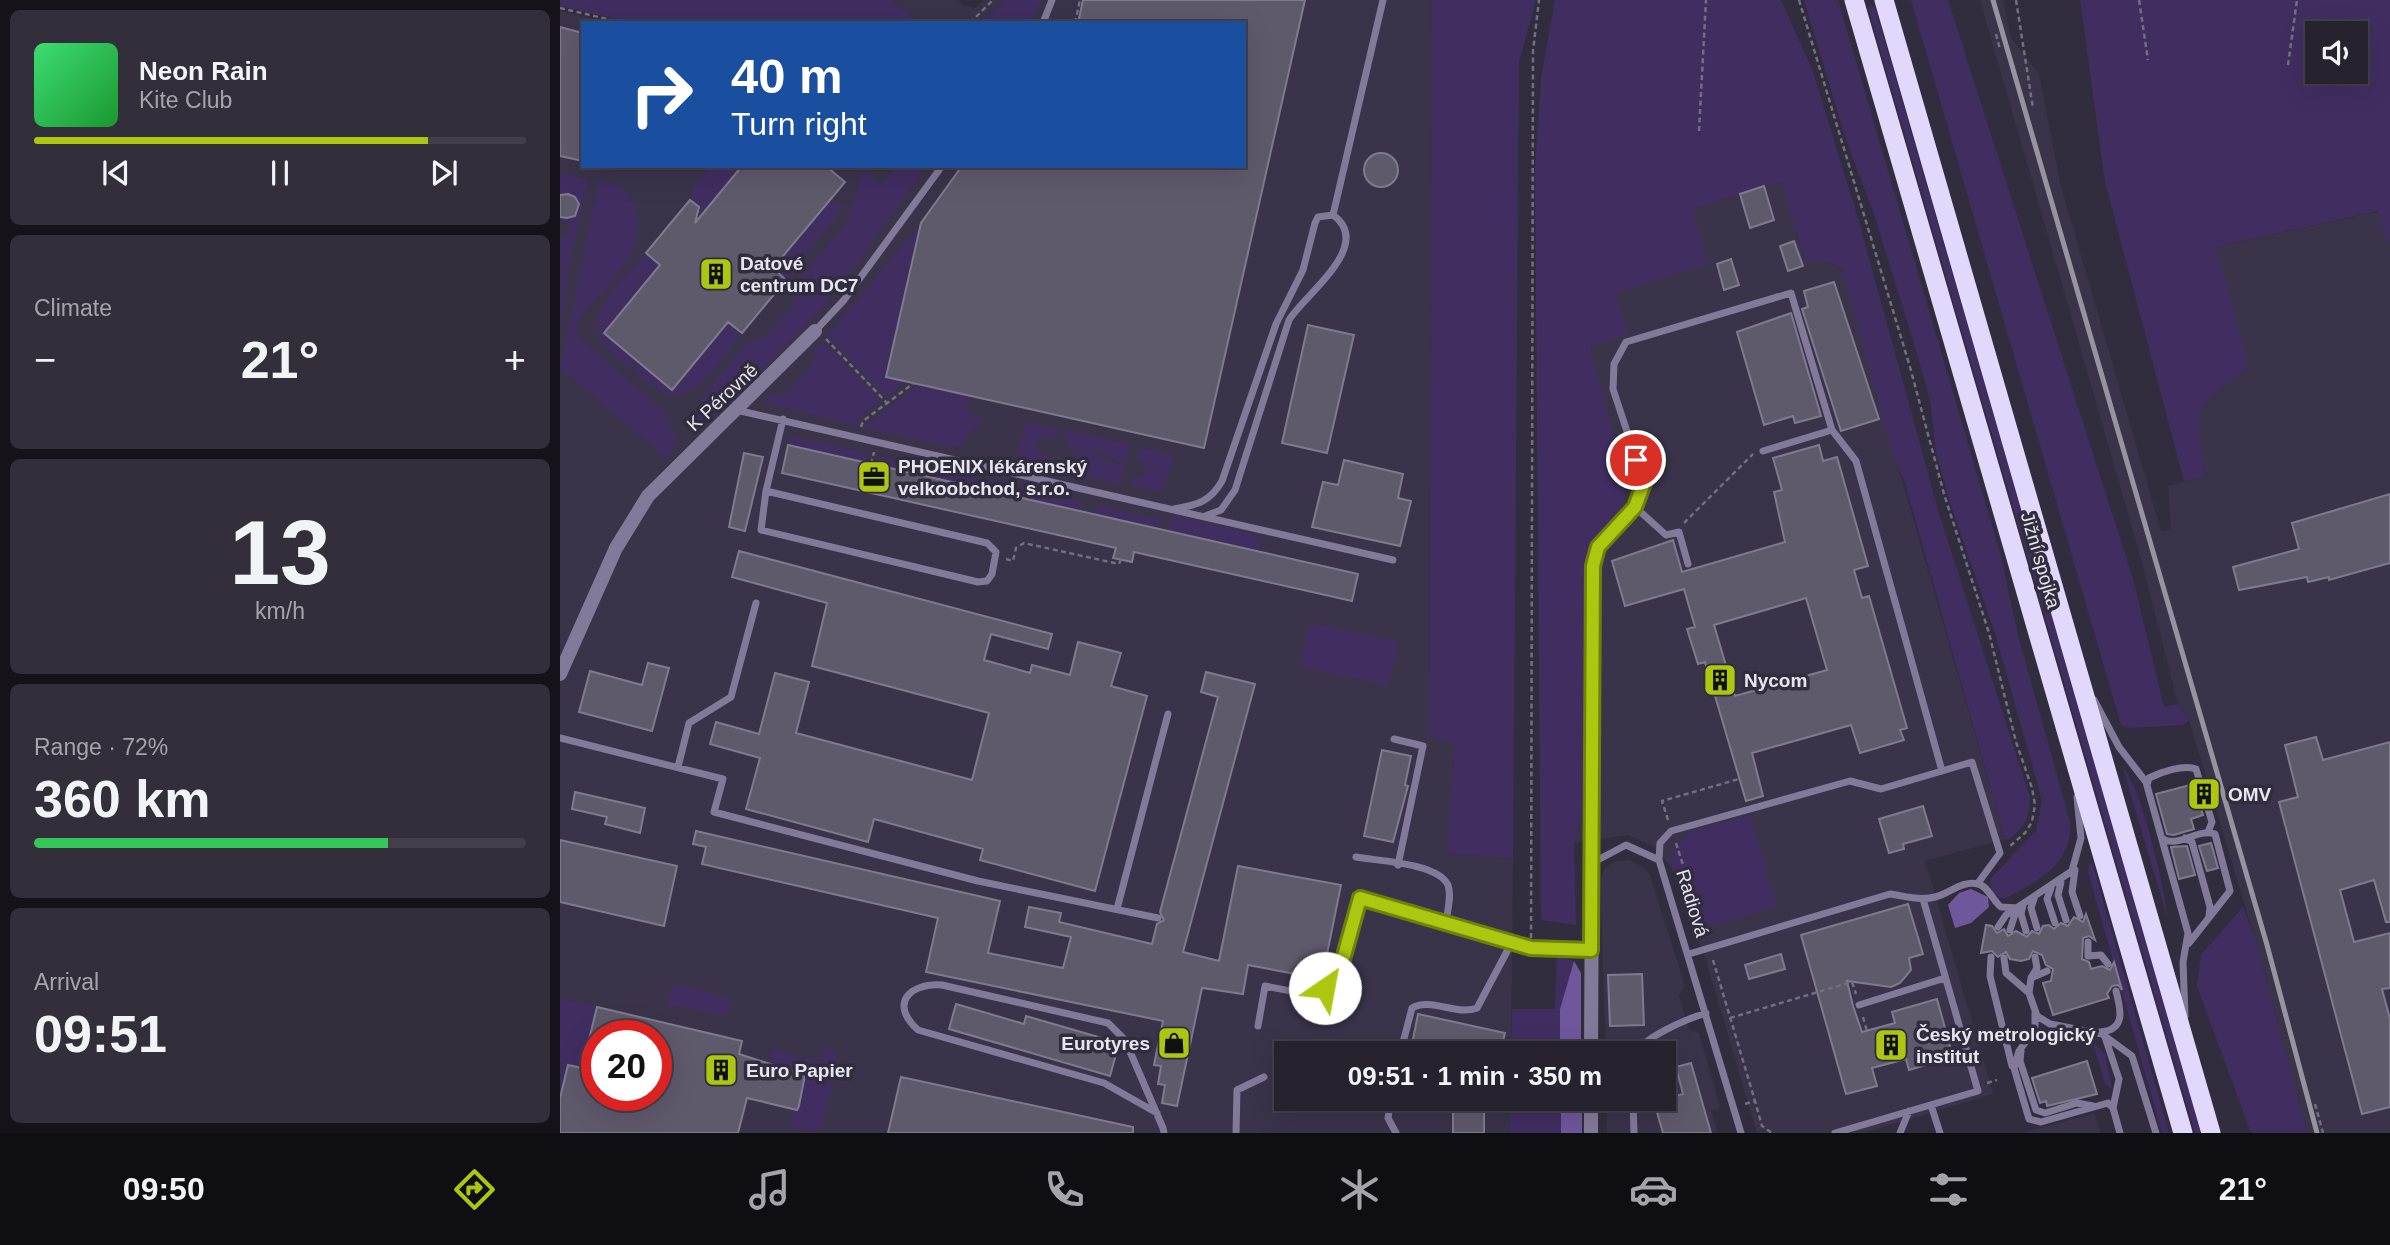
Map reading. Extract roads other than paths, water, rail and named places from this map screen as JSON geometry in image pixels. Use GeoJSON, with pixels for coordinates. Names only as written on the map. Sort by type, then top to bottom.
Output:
{"type":"FeatureCollection","features":[{"type":"Feature","properties":{"kind":"highway","name":"Jižní spojka"},"geometry":{"type":"LineString","coordinates":[[1854,0],[2183,1133]]}},
{"type":"Feature","properties":{"kind":"highway","name":"Jižní spojka"},"geometry":{"type":"LineString","coordinates":[[1884,0],[2211,1133]]}},
{"type":"Feature","properties":{"kind":"street","name":"K Pérovně"},"geometry":{"type":"LineString","coordinates":[[560,674],[630,523],[648,496],[815,331]]}},
{"type":"Feature","properties":{"kind":"street"},"geometry":{"type":"LineString","coordinates":[[1591,1041],[1592,863]]}},
{"type":"Feature","properties":{"kind":"street"},"geometry":{"type":"LineString","coordinates":[[1591,1111],[1591,1133]]}},
{"type":"Feature","properties":{"kind":"lane"},"geometry":{"type":"LineString","coordinates":[[1044,21],[1052,0]]}},
{"type":"Feature","properties":{"kind":"lane"},"geometry":{"type":"LineString","coordinates":[[1333,215],[1384,0]]}},
{"type":"Feature","properties":{"kind":"lane","name":"K Pérovně"},"geometry":{"type":"LineString","coordinates":[[815,331],[844,300],[941,168]]}},
{"type":"Feature","properties":{"kind":"lane"},"geometry":{"type":"LineString","coordinates":[[1174,509],[1204,502],[1215,494],[1222,481],[1276,324],[1303,270],[1315,223],[1318,217],[1333,215]]}},
{"type":"Feature","properties":{"kind":"lane"},"geometry":{"type":"LineString","coordinates":[[1205,516],[1221,510],[1235,490],[1289,320],[1303,300],[1333,273],[1339,262],[1346,238],[1344,228],[1333,215]]}},
{"type":"Feature","properties":{"kind":"lane"},"geometry":{"type":"LineString","coordinates":[[1592,863],[1593,566],[1598,547],[1635,507],[1644,483],[1613,389],[1614,364],[1626,342],[1791,293],[1832,430],[1856,461],[1942,771]]}},
{"type":"Feature","properties":{"kind":"lane"},"geometry":{"type":"LineString","coordinates":[[736,410],[1394,561]]}},
{"type":"Feature","properties":{"kind":"lane"},"geometry":{"type":"LineString","coordinates":[[766,491],[987,543],[995,548],[996,557],[991,578],[978,582],[761,530],[766,491],[783,419]]}},
{"type":"Feature","properties":{"kind":"lane"},"geometry":{"type":"LineString","coordinates":[[1763,451],[1832,430]]}},
{"type":"Feature","properties":{"kind":"lane"},"geometry":{"type":"LineString","coordinates":[[1635,507],[1666,535],[1679,532],[1688,564]]}},
{"type":"Feature","properties":{"kind":"lane"},"geometry":{"type":"LineString","coordinates":[[678,767],[689,723],[731,697],[756,603]]}},
{"type":"Feature","properties":{"kind":"lane"},"geometry":{"type":"LineString","coordinates":[[2076,664],[2114,740],[2143,776],[2147,786],[2187,930],[2183,968],[2187,1048]]}},
{"type":"Feature","properties":{"kind":"lane"},"geometry":{"type":"LineString","coordinates":[[1117,909],[1168,714]]}},
{"type":"Feature","properties":{"kind":"lane"},"geometry":{"type":"LineString","coordinates":[[560,738],[723,779],[714,812],[978,881],[1158,918]]}},
{"type":"Feature","properties":{"kind":"lane"},"geometry":{"type":"LineString","coordinates":[[1394,739],[1423,746],[1398,865]]}},
{"type":"Feature","properties":{"kind":"lane"},"geometry":{"type":"LineString","coordinates":[[2071,748],[2081,831],[2073,892],[2080,916]]}},
{"type":"Feature","properties":{"kind":"lane"},"geometry":{"type":"LineString","coordinates":[[1659,860],[1660,843],[1671,831],[1850,781],[1881,789],[1972,762],[2000,853],[1978,883]]}},
{"type":"Feature","properties":{"kind":"lane"},"geometry":{"type":"LineString","coordinates":[[2147,786],[2149,778],[2157,774],[2186,767],[2196,769],[2212,822],[2208,832]]}},
{"type":"Feature","properties":{"kind":"lane"},"geometry":{"type":"LineString","coordinates":[[2162,838],[2168,842],[2208,832],[2216,836],[2230,888],[2186,950]]}},
{"type":"Feature","properties":{"kind":"lane"},"geometry":{"type":"LineString","coordinates":[[2185,838],[2192,842],[2210,907],[2207,919]]}},
{"type":"Feature","properties":{"kind":"lane","name":"Radiová"},"geometry":{"type":"LineString","coordinates":[[1592,863],[1626,845],[1659,860],[1741,1133]]}},
{"type":"Feature","properties":{"kind":"lane"},"geometry":{"type":"LineString","coordinates":[[1356,857],[1398,865],[1409,864],[1444,879],[1449,889],[1446,923]]}},
{"type":"Feature","properties":{"kind":"lane"},"geometry":{"type":"LineString","coordinates":[[1998,928],[2003,919],[2062,881],[2075,866]]}},
{"type":"Feature","properties":{"kind":"lane"},"geometry":{"type":"LineString","coordinates":[[2062,881],[2058,895],[2066,920]]}},
{"type":"Feature","properties":{"kind":"lane"},"geometry":{"type":"LineString","coordinates":[[1689,954],[1890,894],[1923,899],[1938,897],[1965,884],[1978,883],[1985,887],[2001,907],[2021,906]]}},
{"type":"Feature","properties":{"kind":"lane"},"geometry":{"type":"LineString","coordinates":[[2051,888],[2047,899],[2055,923]]}},
{"type":"Feature","properties":{"kind":"lane"},"geometry":{"type":"LineString","coordinates":[[1258,1026],[1265,986],[1312,995],[1337,981],[1360,898],[1531,948],[1591,950]]}},
{"type":"Feature","properties":{"kind":"lane"},"geometry":{"type":"LineString","coordinates":[[2034,898],[2031,908],[2037,928]]}},
{"type":"Feature","properties":{"kind":"lane"},"geometry":{"type":"LineString","coordinates":[[1835,1133],[1978,1091],[1923,899]]}},
{"type":"Feature","properties":{"kind":"lane"},"geometry":{"type":"LineString","coordinates":[[2010,930],[2021,906]]}},
{"type":"Feature","properties":{"kind":"lane"},"geometry":{"type":"LineString","coordinates":[[2021,906],[2026,931]]}},
{"type":"Feature","properties":{"kind":"lane"},"geometry":{"type":"LineString","coordinates":[[1403,1041],[1412,1008],[1422,1004],[1457,1011],[1477,1008],[1512,942]]}},
{"type":"Feature","properties":{"kind":"lane"},"geometry":{"type":"LineString","coordinates":[[2088,942],[2088,956],[2101,955],[2108,964]]}},
{"type":"Feature","properties":{"kind":"lane"},"geometry":{"type":"LineString","coordinates":[[2029,993],[1993,965],[1992,956],[1990,976],[2027,1116],[2033,1121],[2108,1103],[2113,1108]]}},
{"type":"Feature","properties":{"kind":"lane"},"geometry":{"type":"LineString","coordinates":[[2014,1072],[2017,1054],[2035,1029],[2035,1013],[2029,993],[2031,978],[2037,968],[2035,957]]}},
{"type":"Feature","properties":{"kind":"lane"},"geometry":{"type":"LineString","coordinates":[[2004,958],[2004,968],[2009,976]]}},
{"type":"Feature","properties":{"kind":"lane"},"geometry":{"type":"LineString","coordinates":[[2031,978],[2044,970]]}},
{"type":"Feature","properties":{"kind":"lane"},"geometry":{"type":"LineString","coordinates":[[1859,1005],[1945,978]]}},
{"type":"Feature","properties":{"kind":"lane"},"geometry":{"type":"LineString","coordinates":[[1157,1113],[1104,1083],[918,1030],[906,1019],[903,1010],[908,994],[924,984],[942,985],[1108,1023],[1125,1040],[1157,1113],[1164,1133]]}},
{"type":"Feature","properties":{"kind":"lane"},"geometry":{"type":"LineString","coordinates":[[2035,1013],[2045,1023],[2099,1033],[2111,1030],[2119,1023],[2122,1011],[2116,991]]}},
{"type":"Feature","properties":{"kind":"lane"},"geometry":{"type":"LineString","coordinates":[[1647,1041],[1706,1013]]}},
{"type":"Feature","properties":{"kind":"lane"},"geometry":{"type":"LineString","coordinates":[[2099,1033],[2108,1043],[2119,1079],[2113,1108],[2120,1133]]}},
{"type":"Feature","properties":{"kind":"lane"},"geometry":{"type":"LineString","coordinates":[[2099,1033],[2134,1059],[2156,1133]]}},
{"type":"Feature","properties":{"kind":"lane"},"geometry":{"type":"LineString","coordinates":[[2024,1044],[2020,1061],[2036,1110],[2045,1113],[2077,1103],[2095,1106]]}},
{"type":"Feature","properties":{"kind":"lane"},"geometry":{"type":"LineString","coordinates":[[1236,1133],[1237,1090],[1264,1077]]}},
{"type":"Feature","properties":{"kind":"lane"},"geometry":{"type":"LineString","coordinates":[[1931,1105],[1940,1133]]}},
{"type":"Feature","properties":{"kind":"lane"},"geometry":{"type":"LineString","coordinates":[[1389,1111],[1388,1118],[1395,1133]]}},
{"type":"Feature","properties":{"kind":"lane"},"geometry":{"type":"LineString","coordinates":[[1633,1111],[1634,1133]]}},
{"type":"Feature","properties":{"kind":"lane"},"geometry":{"type":"LineString","coordinates":[[1900,1133],[1909,1111]]}},
{"type":"Feature","properties":{"kind":"railway"},"geometry":{"type":"LineString","coordinates":[[1993,0],[2267,945],[2317,1133]]}},
{"type":"Feature","properties":{"kind":"place","name":"Datové centrum DC7"},"geometry":{"type":"Point","coordinates":[716,274]}},
{"type":"Feature","properties":{"kind":"place","name":"PHOENIX lékárenský velkoobchod, s.r.o."},"geometry":{"type":"Point","coordinates":[874,477]}},
{"type":"Feature","properties":{"kind":"place","name":"Nycom"},"geometry":{"type":"Point","coordinates":[1720,680]}},
{"type":"Feature","properties":{"kind":"place","name":"OMV"},"geometry":{"type":"Point","coordinates":[2204,794]}},
{"type":"Feature","properties":{"kind":"place","name":"Eurotyres"},"geometry":{"type":"Point","coordinates":[1174,1043]}},
{"type":"Feature","properties":{"kind":"place","name":"Český metrologický institut"},"geometry":{"type":"Point","coordinates":[1891,1045]}},
{"type":"Feature","properties":{"kind":"place","name":"Euro Papier"},"geometry":{"type":"Point","coordinates":[721,1070]}}]}
